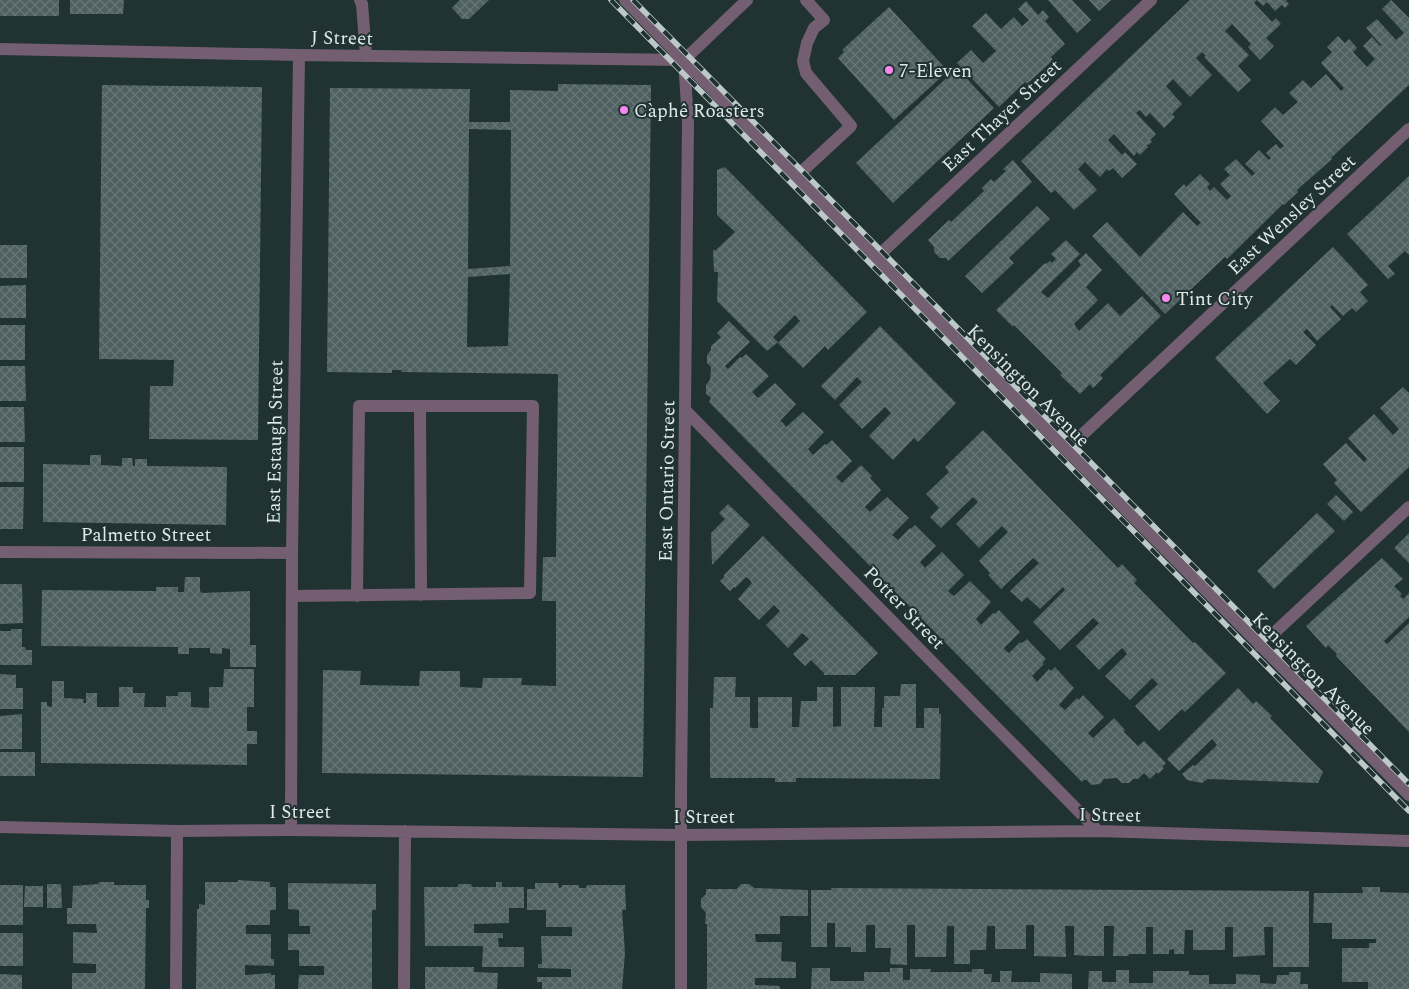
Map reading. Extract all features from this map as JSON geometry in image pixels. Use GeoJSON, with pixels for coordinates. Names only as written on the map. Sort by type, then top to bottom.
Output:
{"type":"FeatureCollection","features":[{"type":"Feature","properties":{"kind":"street"},"geometry":{"type":"LineString","coordinates":[[360,0],[362,4],[366,56]]}},
{"type":"Feature","properties":{"kind":"street","name":"Kensington Avenue"},"geometry":{"type":"LineString","coordinates":[[624,0],[876,258],[1409,795]]}},
{"type":"Feature","properties":{"kind":"street"},"geometry":{"type":"LineString","coordinates":[[684,60],[747,0]]}},
{"type":"Feature","properties":{"kind":"street"},"geometry":{"type":"LineString","coordinates":[[797,176],[851,126],[806,73],[804,61],[807,43],[814,28],[824,20],[806,0]]}},
{"type":"Feature","properties":{"kind":"street","name":"East Thayer Street"},"geometry":{"type":"LineString","coordinates":[[876,258],[1151,0]]}},
{"type":"Feature","properties":{"kind":"street","name":"J Street"},"geometry":{"type":"LineString","coordinates":[[0,49],[684,60]]}},
{"type":"Feature","properties":{"kind":"street","name":"East Estaugh Street"},"geometry":{"type":"LineString","coordinates":[[291,830],[292,553],[299,55]]}},
{"type":"Feature","properties":{"kind":"street","name":"East Ontario Street"},"geometry":{"type":"LineString","coordinates":[[681,989],[680,835],[688,121],[684,60]]}},
{"type":"Feature","properties":{"kind":"street","name":"East Wensley Street"},"geometry":{"type":"LineString","coordinates":[[1067,449],[1409,129]]}},
{"type":"Feature","properties":{"kind":"street"},"geometry":{"type":"LineString","coordinates":[[292,596],[357,596],[530,593],[533,406],[359,406],[357,596]]}},
{"type":"Feature","properties":{"kind":"street"},"geometry":{"type":"LineString","coordinates":[[420,406],[421,595]]}},
{"type":"Feature","properties":{"kind":"street","name":"Potter Street"},"geometry":{"type":"LineString","coordinates":[[685,410],[1098,831]]}},
{"type":"Feature","properties":{"kind":"street"},"geometry":{"type":"LineString","coordinates":[[1260,646],[1409,507]]}},
{"type":"Feature","properties":{"kind":"street","name":"Palmetto Street"},"geometry":{"type":"LineString","coordinates":[[0,552],[292,553]]}},
{"type":"Feature","properties":{"kind":"street","name":"I Street"},"geometry":{"type":"LineString","coordinates":[[0,827],[177,831],[291,830],[680,835],[1098,831],[1409,841]]}},
{"type":"Feature","properties":{"kind":"street"},"geometry":{"type":"LineString","coordinates":[[176,989],[177,831]]}},
{"type":"Feature","properties":{"kind":"street"},"geometry":{"type":"LineString","coordinates":[[404,989],[406,831]]}},
{"type":"Feature","properties":{"kind":"building"},"geometry":{"type":"Polygon","coordinates":[[[0,0],[59,0],[59,16],[0,16],[0,0]]]}},
{"type":"Feature","properties":{"kind":"building"},"geometry":{"type":"Polygon","coordinates":[[[70,0],[124,0],[123,14],[70,14],[70,0]]]}},
{"type":"Feature","properties":{"kind":"building"},"geometry":{"type":"Polygon","coordinates":[[[460,0],[489,0],[469,19],[462,19],[452,8],[460,0]]]}},
{"type":"Feature","properties":{"kind":"building"},"geometry":{"type":"Polygon","coordinates":[[[1048,0],[1072,0],[1091,20],[1077,33],[1048,0]]]}},
{"type":"Feature","properties":{"kind":"building"},"geometry":{"type":"Polygon","coordinates":[[[1089,0],[1111,0],[1099,11],[1089,0]]]}},
{"type":"Feature","properties":{"kind":"building"},"geometry":{"type":"Polygon","coordinates":[[[1190,0],[1257,0],[1254,3],[1272,22],[1276,18],[1281,24],[1266,38],[1274,46],[1260,60],[1248,47],[1251,44],[1232,24],[1225,31],[1249,55],[1238,66],[1251,80],[1238,92],[1204,57],[1206,56],[1202,52],[1196,58],[1212,75],[1190,97],[1173,79],[1166,86],[1182,104],[1172,114],[1175,117],[1164,128],[1150,113],[1146,117],[1140,110],[1136,113],[1156,134],[1150,140],[1152,142],[1146,145],[1148,147],[1140,155],[1137,152],[1134,156],[1114,134],[1108,140],[1122,155],[1125,152],[1137,164],[1122,178],[1113,168],[1109,171],[1107,169],[1100,177],[1085,162],[1078,169],[1097,190],[1074,210],[1055,190],[1051,193],[1021,161],[1190,0]]]}},
{"type":"Feature","properties":{"kind":"building"},"geometry":{"type":"Polygon","coordinates":[[[1257,0],[1287,0],[1289,4],[1285,8],[1282,5],[1275,11],[1267,2],[1263,6],[1257,0]]]}},
{"type":"Feature","properties":{"kind":"building"},"geometry":{"type":"Polygon","coordinates":[[[1391,0],[1409,18],[1409,85],[1297,190],[1298,192],[1283,204],[1227,259],[1225,257],[1165,314],[1092,236],[1107,222],[1140,257],[1183,212],[1197,226],[1201,223],[1174,194],[1184,184],[1186,187],[1200,174],[1210,184],[1207,187],[1210,191],[1214,187],[1227,200],[1231,196],[1220,184],[1230,175],[1224,169],[1236,159],[1252,176],[1255,173],[1245,164],[1259,150],[1269,160],[1271,158],[1266,153],[1276,144],[1280,149],[1284,146],[1261,121],[1275,107],[1283,115],[1298,102],[1289,93],[1303,80],[1311,88],[1326,74],[1341,91],[1344,88],[1321,63],[1332,52],[1327,47],[1338,36],[1345,43],[1349,39],[1357,48],[1353,52],[1367,67],[1375,59],[1363,46],[1372,37],[1381,45],[1366,28],[1377,19],[1396,40],[1404,33],[1382,9],[1391,0]]]}},
{"type":"Feature","properties":{"kind":"building"},"geometry":{"type":"Polygon","coordinates":[[[1026,1],[1038,15],[1043,10],[1049,17],[1045,21],[1065,44],[1051,57],[1053,60],[1027,84],[1025,82],[999,107],[957,63],[971,50],[983,63],[996,51],[972,26],[986,13],[1001,29],[1014,17],[1022,26],[1029,20],[1018,9],[1026,1]]]}},
{"type":"Feature","properties":{"kind":"building"},"geometry":{"type":"Polygon","coordinates":[[[889,7],[948,71],[894,120],[838,58],[844,52],[842,50],[889,7]]]}},
{"type":"Feature","properties":{"kind":"building"},"geometry":{"type":"Polygon","coordinates":[[[957,68],[994,108],[893,203],[856,163],[957,68]]]}},
{"type":"Feature","properties":{"kind":"building"},"geometry":{"type":"Polygon","coordinates":[[[558,84],[651,85],[643,777],[322,773],[323,670],[361,671],[360,685],[419,686],[420,671],[460,671],[460,687],[482,688],[483,678],[522,678],[521,685],[556,686],[556,601],[542,601],[543,557],[556,557],[558,374],[401,372],[402,370],[392,370],[392,373],[327,372],[330,88],[470,89],[469,122],[510,122],[510,90],[558,91],[558,84]],[[469,129],[468,269],[510,266],[511,130],[469,129]],[[510,274],[468,277],[467,347],[508,346],[510,274]]]}},
{"type":"Feature","properties":{"kind":"building"},"geometry":{"type":"Polygon","coordinates":[[[102,85],[262,87],[258,440],[149,439],[150,386],[173,386],[174,360],[99,359],[102,85]]]}},
{"type":"Feature","properties":{"kind":"building"},"geometry":{"type":"Polygon","coordinates":[[[1013,160],[1032,182],[948,261],[946,258],[940,258],[934,252],[934,247],[928,240],[949,220],[951,222],[984,191],[982,188],[991,179],[994,182],[1006,171],[1003,169],[1013,160]]]}},
{"type":"Feature","properties":{"kind":"building"},"geometry":{"type":"Polygon","coordinates":[[[725,167],[867,312],[828,350],[825,346],[803,368],[778,343],[800,321],[795,315],[773,337],[778,342],[767,351],[717,301],[718,272],[714,272],[713,250],[716,250],[735,232],[717,215],[717,170],[725,167]]]}},
{"type":"Feature","properties":{"kind":"building"},"geometry":{"type":"Polygon","coordinates":[[[1409,176],[1409,255],[1405,251],[1388,266],[1395,274],[1388,279],[1347,234],[1409,176]]]}},
{"type":"Feature","properties":{"kind":"building"},"geometry":{"type":"Polygon","coordinates":[[[1037,206],[1050,219],[1009,258],[1014,263],[982,293],[965,276],[1037,206]]]}},
{"type":"Feature","properties":{"kind":"building"},"geometry":{"type":"Polygon","coordinates":[[[1066,240],[1080,254],[1041,292],[1048,298],[1081,265],[1078,261],[1086,253],[1102,270],[1086,287],[1098,300],[1074,324],[1079,331],[1108,303],[1120,316],[1142,296],[1161,316],[1100,375],[1103,378],[1093,388],[1090,384],[1080,394],[1060,375],[1062,373],[1014,325],[1013,327],[996,310],[1045,263],[1050,261],[1052,263],[1056,259],[1051,254],[1066,240]]]}},
{"type":"Feature","properties":{"kind":"building"},"geometry":{"type":"Polygon","coordinates":[[[0,245],[27,245],[27,278],[0,278],[0,245]]]}},
{"type":"Feature","properties":{"kind":"building"},"geometry":{"type":"Polygon","coordinates":[[[1333,247],[1368,285],[1360,292],[1368,301],[1356,312],[1352,308],[1343,316],[1332,305],[1330,307],[1341,319],[1317,341],[1307,329],[1303,332],[1316,345],[1296,365],[1290,359],[1263,383],[1280,401],[1267,414],[1215,358],[1333,247]]]}},
{"type":"Feature","properties":{"kind":"building"},"geometry":{"type":"Polygon","coordinates":[[[26,285],[26,318],[0,318],[0,286],[26,285]]]}},
{"type":"Feature","properties":{"kind":"building"},"geometry":{"type":"Polygon","coordinates":[[[729,321],[750,342],[725,366],[728,369],[740,357],[742,358],[746,354],[769,376],[752,392],[758,398],[775,383],[796,404],[780,421],[786,427],[803,412],[824,432],[808,449],[813,455],[832,440],[852,461],[836,477],[842,483],[861,465],[872,476],[870,478],[881,490],[865,507],[870,512],[887,497],[909,518],[892,535],[898,540],[915,525],[936,546],[920,562],[925,568],[942,552],[964,575],[948,591],[954,596],[970,581],[991,602],[976,619],[981,625],[993,613],[995,614],[999,610],[1020,632],[1004,648],[1006,651],[1009,653],[1020,642],[1022,643],[1027,639],[1046,659],[1042,663],[1044,664],[1032,676],[1037,682],[1049,669],[1051,671],[1055,667],[1074,688],[1059,705],[1065,710],[1077,698],[1079,700],[1083,695],[1104,717],[1088,733],[1093,738],[1114,718],[1125,730],[1124,732],[1138,746],[1144,741],[1166,763],[1158,774],[1157,772],[1150,779],[1144,773],[1138,779],[1133,779],[1129,783],[1122,783],[1117,778],[1104,779],[1100,784],[1091,785],[1087,780],[1082,782],[709,402],[711,398],[706,394],[706,385],[710,380],[711,367],[707,363],[707,355],[711,350],[711,346],[721,337],[717,333],[729,321]]]}},
{"type":"Feature","properties":{"kind":"building"},"geometry":{"type":"Polygon","coordinates":[[[0,325],[25,325],[25,360],[0,360],[0,325]]]}},
{"type":"Feature","properties":{"kind":"building"},"geometry":{"type":"Polygon","coordinates":[[[880,326],[956,403],[918,442],[914,438],[893,460],[869,436],[891,413],[885,407],[862,429],[839,405],[862,382],[857,377],[835,400],[821,386],[880,326]]]}},
{"type":"Feature","properties":{"kind":"building"},"geometry":{"type":"Polygon","coordinates":[[[0,366],[25,366],[26,401],[0,401],[0,366]]]}},
{"type":"Feature","properties":{"kind":"building"},"geometry":{"type":"Polygon","coordinates":[[[1403,387],[1409,393],[1409,467],[1361,512],[1334,483],[1337,480],[1323,464],[1346,443],[1364,462],[1367,459],[1348,438],[1374,414],[1393,435],[1399,429],[1380,408],[1403,387]]]}},
{"type":"Feature","properties":{"kind":"building"},"geometry":{"type":"Polygon","coordinates":[[[0,407],[24,407],[25,442],[0,442],[0,407]]]}},
{"type":"Feature","properties":{"kind":"building"},"geometry":{"type":"Polygon","coordinates":[[[983,430],[1118,568],[1122,564],[1137,580],[1134,583],[1193,643],[1195,642],[1226,673],[1185,712],[1182,709],[1159,731],[1135,706],[1158,684],[1152,678],[1130,700],[1105,676],[1127,654],[1122,648],[1099,670],[1076,646],[1099,623],[1093,618],[1060,650],[1033,622],[1065,590],[1063,587],[1040,609],[1027,597],[1022,602],[1010,591],[1039,563],[1033,558],[1001,589],[988,575],[990,573],[979,561],[1008,532],[1002,526],[979,548],[956,524],[978,502],[973,497],[941,528],[930,517],[939,508],[926,494],[949,472],[945,467],[983,430]]]}},
{"type":"Feature","properties":{"kind":"building"},"geometry":{"type":"Polygon","coordinates":[[[0,447],[24,447],[24,482],[0,482],[0,447]]]}},
{"type":"Feature","properties":{"kind":"building"},"geometry":{"type":"Polygon","coordinates":[[[90,455],[101,455],[101,465],[122,466],[122,458],[132,458],[133,466],[135,466],[135,459],[147,459],[147,466],[227,467],[226,525],[43,522],[43,464],[90,465],[90,455]]]}},
{"type":"Feature","properties":{"kind":"building"},"geometry":{"type":"Polygon","coordinates":[[[0,487],[24,487],[23,529],[0,529],[0,487]]]}},
{"type":"Feature","properties":{"kind":"building"},"geometry":{"type":"Polygon","coordinates":[[[1336,495],[1353,512],[1344,521],[1327,504],[1336,495]]]}},
{"type":"Feature","properties":{"kind":"building"},"geometry":{"type":"Polygon","coordinates":[[[728,504],[750,525],[712,565],[711,533],[725,519],[719,513],[728,504]]]}},
{"type":"Feature","properties":{"kind":"building"},"geometry":{"type":"Polygon","coordinates":[[[1317,513],[1335,531],[1274,589],[1257,571],[1317,513]]]}},
{"type":"Feature","properties":{"kind":"building"},"geometry":{"type":"Polygon","coordinates":[[[1409,533],[1409,563],[1394,548],[1409,533]]]}},
{"type":"Feature","properties":{"kind":"building"},"geometry":{"type":"Polygon","coordinates":[[[763,536],[878,653],[855,675],[824,675],[811,660],[805,666],[793,654],[809,639],[802,633],[788,648],[766,625],[780,611],[774,605],[759,620],[738,599],[752,583],[749,579],[746,577],[730,591],[720,581],[763,536]]]}},
{"type":"Feature","properties":{"kind":"building"},"geometry":{"type":"Polygon","coordinates":[[[1382,558],[1403,579],[1394,586],[1402,594],[1400,596],[1403,599],[1409,593],[1409,617],[1384,641],[1387,644],[1409,623],[1409,732],[1336,656],[1337,654],[1328,645],[1326,648],[1306,626],[1382,558]]]}},
{"type":"Feature","properties":{"kind":"building"},"geometry":{"type":"Polygon","coordinates":[[[185,577],[200,577],[200,591],[202,593],[250,591],[250,645],[256,645],[256,667],[230,667],[230,649],[222,648],[222,654],[210,653],[210,648],[189,648],[189,654],[178,654],[178,647],[41,646],[42,590],[156,591],[156,587],[178,587],[178,592],[184,592],[185,577]]]}},
{"type":"Feature","properties":{"kind":"building"},"geometry":{"type":"Polygon","coordinates":[[[0,584],[22,584],[23,623],[0,624],[0,584]]]}},
{"type":"Feature","properties":{"kind":"building"},"geometry":{"type":"Polygon","coordinates":[[[11,629],[22,629],[22,647],[25,647],[26,650],[32,650],[32,665],[0,665],[0,631],[11,631],[11,629]]]}},
{"type":"Feature","properties":{"kind":"building"},"geometry":{"type":"Polygon","coordinates":[[[224,669],[254,669],[254,707],[247,707],[247,731],[257,731],[257,744],[247,744],[247,765],[41,763],[41,702],[47,702],[47,706],[52,707],[52,681],[64,681],[64,698],[84,699],[83,703],[86,703],[86,693],[97,693],[97,707],[119,707],[119,687],[133,687],[133,693],[145,693],[144,707],[166,707],[166,696],[178,696],[178,692],[191,692],[191,707],[209,708],[209,687],[223,687],[224,669]]]}},
{"type":"Feature","properties":{"kind":"building"},"geometry":{"type":"Polygon","coordinates":[[[0,674],[16,675],[16,688],[23,688],[23,709],[0,709],[0,674]]]}},
{"type":"Feature","properties":{"kind":"building"},"geometry":{"type":"Polygon","coordinates":[[[714,677],[736,677],[735,697],[750,697],[750,727],[752,728],[758,728],[758,697],[792,697],[792,727],[799,727],[801,701],[817,701],[817,687],[833,687],[833,727],[841,726],[841,687],[875,687],[874,727],[882,727],[884,696],[900,696],[901,684],[916,684],[916,728],[924,728],[924,708],[939,708],[939,714],[941,714],[940,779],[796,778],[796,782],[775,782],[775,778],[710,778],[710,708],[713,708],[714,677]]]}},
{"type":"Feature","properties":{"kind":"building"},"geometry":{"type":"Polygon","coordinates":[[[1238,688],[1253,704],[1256,701],[1272,716],[1270,718],[1323,772],[1318,783],[1209,778],[1202,783],[1187,780],[1182,774],[1193,765],[1195,766],[1217,745],[1212,739],[1179,771],[1167,759],[1238,688]]]}},
{"type":"Feature","properties":{"kind":"building"},"geometry":{"type":"Polygon","coordinates":[[[22,714],[22,749],[0,749],[0,716],[22,714]]]}},
{"type":"Feature","properties":{"kind":"building"},"geometry":{"type":"Polygon","coordinates":[[[0,752],[35,752],[35,776],[0,776],[0,752]]]}},
{"type":"Feature","properties":{"kind":"building"},"geometry":{"type":"Polygon","coordinates":[[[238,880],[270,882],[270,887],[276,887],[276,910],[270,910],[270,925],[246,925],[246,934],[271,934],[271,959],[274,959],[274,966],[245,965],[245,975],[271,973],[271,975],[275,975],[275,989],[196,989],[197,909],[199,909],[199,904],[205,905],[205,882],[238,882],[238,880]]]}},
{"type":"Feature","properties":{"kind":"building"},"geometry":{"type":"Polygon","coordinates":[[[99,882],[114,882],[114,885],[146,885],[146,900],[149,900],[149,908],[146,908],[145,989],[72,989],[72,973],[96,973],[96,964],[73,963],[73,932],[97,933],[96,924],[67,924],[67,908],[72,908],[73,886],[98,884],[99,882]]]}},
{"type":"Feature","properties":{"kind":"building"},"geometry":{"type":"Polygon","coordinates":[[[496,882],[502,882],[502,887],[524,887],[524,908],[509,908],[509,923],[474,924],[474,933],[503,933],[503,938],[498,938],[499,947],[524,947],[524,967],[482,967],[483,946],[425,946],[424,887],[458,887],[458,884],[471,884],[472,887],[496,887],[496,882]]]}},
{"type":"Feature","properties":{"kind":"building"},"geometry":{"type":"Polygon","coordinates":[[[288,883],[376,884],[376,910],[372,910],[372,989],[298,989],[299,975],[324,975],[324,966],[299,966],[299,950],[288,950],[288,934],[310,934],[310,926],[299,926],[299,910],[288,909],[288,883]]]}},
{"type":"Feature","properties":{"kind":"building"},"geometry":{"type":"Polygon","coordinates":[[[535,883],[558,883],[559,888],[562,885],[579,885],[579,888],[586,888],[587,885],[625,885],[626,910],[622,910],[625,953],[622,989],[542,989],[542,982],[537,982],[537,977],[571,977],[571,969],[538,968],[538,964],[542,964],[541,936],[572,936],[572,927],[546,927],[546,910],[527,910],[527,889],[535,889],[535,883]]]}},
{"type":"Feature","properties":{"kind":"building"},"geometry":{"type":"Polygon","coordinates":[[[47,884],[61,884],[62,908],[47,908],[47,884]]]}},
{"type":"Feature","properties":{"kind":"building"},"geometry":{"type":"Polygon","coordinates":[[[741,884],[749,884],[754,888],[808,890],[808,916],[780,916],[780,934],[755,934],[756,942],[782,942],[781,961],[796,962],[796,978],[755,978],[755,985],[780,986],[780,989],[707,989],[707,924],[705,924],[706,913],[701,907],[701,899],[706,894],[706,889],[737,889],[741,884]]]}},
{"type":"Feature","properties":{"kind":"building"},"geometry":{"type":"Polygon","coordinates":[[[0,885],[23,885],[23,925],[0,925],[0,885]]]}},
{"type":"Feature","properties":{"kind":"building"},"geometry":{"type":"Polygon","coordinates":[[[25,886],[43,886],[43,907],[24,907],[25,886]]]}},
{"type":"Feature","properties":{"kind":"building"},"geometry":{"type":"Polygon","coordinates":[[[1362,887],[1380,887],[1380,892],[1409,893],[1409,989],[1368,989],[1368,982],[1342,982],[1342,948],[1369,948],[1369,943],[1376,943],[1376,939],[1332,939],[1332,923],[1313,923],[1314,893],[1363,893],[1362,887]]]}},
{"type":"Feature","properties":{"kind":"building"},"geometry":{"type":"Polygon","coordinates":[[[831,888],[1309,891],[1309,967],[1273,967],[1273,927],[1264,927],[1265,955],[1233,957],[1233,927],[1225,927],[1225,950],[1193,950],[1193,930],[1185,930],[1184,954],[1174,954],[1174,949],[1169,950],[1169,954],[1153,954],[1153,927],[1146,927],[1146,954],[1113,956],[1114,926],[1104,926],[1104,956],[1089,956],[1074,955],[1074,926],[1065,926],[1066,957],[1034,956],[1034,925],[1026,925],[1026,949],[995,949],[995,926],[987,926],[986,950],[970,950],[970,964],[954,964],[954,926],[947,926],[946,957],[915,957],[915,925],[907,925],[907,965],[890,964],[891,948],[875,948],[875,925],[866,925],[866,952],[851,952],[851,947],[835,947],[835,923],[827,923],[827,947],[811,947],[811,890],[832,890],[831,888]]]}},
{"type":"Feature","properties":{"kind":"building"},"geometry":{"type":"Polygon","coordinates":[[[0,933],[23,933],[23,966],[0,966],[0,933]]]}},
{"type":"Feature","properties":{"kind":"building"},"geometry":{"type":"Polygon","coordinates":[[[425,967],[474,967],[474,972],[498,973],[497,989],[425,989],[425,967]]]}},
{"type":"Feature","properties":{"kind":"building"},"geometry":{"type":"Polygon","coordinates":[[[812,968],[830,968],[830,981],[864,981],[864,972],[890,972],[890,968],[903,968],[903,980],[910,980],[910,969],[931,969],[930,972],[972,972],[972,969],[984,969],[984,974],[992,974],[991,982],[1000,982],[1000,971],[1012,971],[1011,982],[1040,982],[1040,973],[1072,974],[1072,989],[811,989],[812,968]]]}},
{"type":"Feature","properties":{"kind":"building"},"geometry":{"type":"Polygon","coordinates":[[[1116,970],[1129,970],[1129,983],[1153,983],[1153,971],[1189,971],[1189,975],[1209,975],[1209,984],[1236,984],[1236,974],[1260,975],[1260,983],[1276,984],[1277,975],[1301,972],[1300,984],[1308,984],[1308,989],[1088,989],[1089,971],[1102,971],[1102,982],[1116,982],[1116,970]]]}},
{"type":"Feature","properties":{"kind":"building"},"geometry":{"type":"Polygon","coordinates":[[[0,974],[22,975],[22,989],[0,989],[0,974]]]}},
{"type":"Feature","properties":{"kind":"railway"},"geometry":{"type":"LineString","coordinates":[[611,0],[1409,811]]}},
{"type":"Feature","properties":{"kind":"railway"},"geometry":{"type":"LineString","coordinates":[[633,0],[1409,784]]}},
{"type":"Feature","properties":{"kind":"place","name":"7-Eleven"},"geometry":{"type":"Point","coordinates":[889,70]}},
{"type":"Feature","properties":{"kind":"place","name":"Càphê Roasters"},"geometry":{"type":"Point","coordinates":[624,110]}},
{"type":"Feature","properties":{"kind":"place","name":"Tint City"},"geometry":{"type":"Point","coordinates":[1166,298]}}]}
